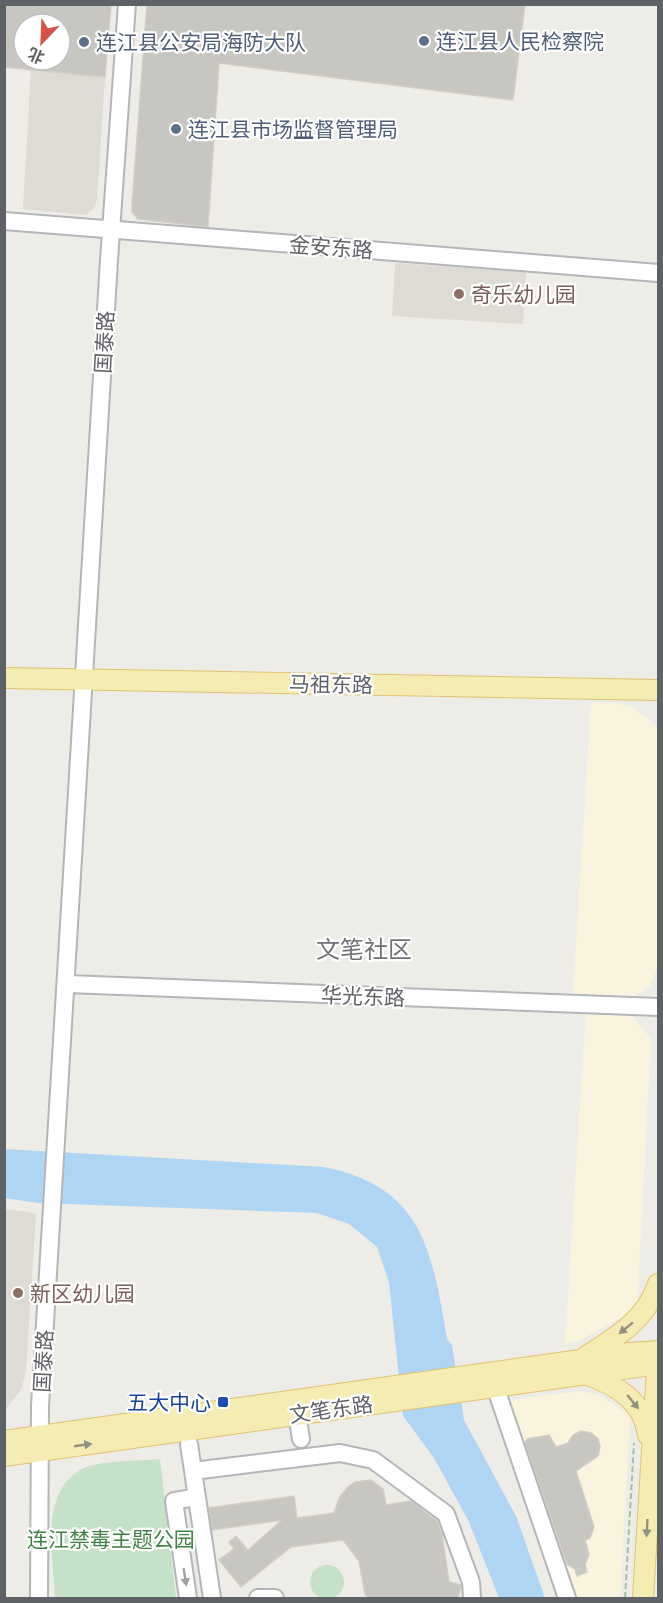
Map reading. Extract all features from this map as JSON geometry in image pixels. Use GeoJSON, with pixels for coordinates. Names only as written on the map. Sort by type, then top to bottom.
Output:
{"type":"FeatureCollection","features":[{"type":"Feature","properties":{"kind":"main road","name":"马祖东路"},"geometry":{"type":"LineString","coordinates":[[4,678],[658,690]]}},
{"type":"Feature","properties":{"kind":"main road"},"geometry":{"type":"LineString","coordinates":[[651,1471],[647,1426],[636,1404],[608,1382],[581,1367],[639,1317],[648,1307],[658,1284]]}},
{"type":"Feature","properties":{"kind":"main road"},"geometry":{"type":"LineString","coordinates":[[643,1599],[658,1344]]}},
{"type":"Feature","properties":{"kind":"main road","name":"文笔东路"},"geometry":{"type":"LineString","coordinates":[[4,1456],[40,1444],[658,1358]]}},
{"type":"Feature","properties":{"kind":"main road","name":"文笔东路"},"geometry":{"type":"LineString","coordinates":[[459,1384],[495,1386],[581,1367]]}},
{"type":"Feature","properties":{"kind":"main road","name":"文笔东路"},"geometry":{"type":"LineString","coordinates":[[4,1441],[40,1444],[297,1414],[398,1393]]}},
{"type":"Feature","properties":{"kind":"street","name":"国泰路"},"geometry":{"type":"LineString","coordinates":[[39,1599],[40,1444],[52,1214],[68,984],[111,230],[127,4]]}},
{"type":"Feature","properties":{"kind":"street","name":"金安东路"},"geometry":{"type":"LineString","coordinates":[[4,221],[658,273]]}},
{"type":"Feature","properties":{"kind":"street","name":"华光东路"},"geometry":{"type":"LineString","coordinates":[[68,984],[658,1007]]}},
{"type":"Feature","properties":{"kind":"street"},"geometry":{"type":"LineString","coordinates":[[495,1386],[567,1599]]}},
{"type":"Feature","properties":{"kind":"street"},"geometry":{"type":"LineString","coordinates":[[297,1414],[301,1438]]}},
{"type":"Feature","properties":{"kind":"street"},"geometry":{"type":"LineString","coordinates":[[189,1444],[212,1599]]}},
{"type":"Feature","properties":{"kind":"street"},"geometry":{"type":"LineString","coordinates":[[193,1471],[340,1453],[373,1460],[446,1514],[471,1582],[472,1599]]}},
{"type":"Feature","properties":{"kind":"street"},"geometry":{"type":"LineString","coordinates":[[188,1599],[174,1501],[196,1497]]}},
{"type":"Feature","properties":{"kind":"street"},"geometry":{"type":"LineString","coordinates":[[258,1599],[275,1599]]}},
{"type":"Feature","properties":{"kind":"path"},"geometry":{"type":"LineString","coordinates":[[625,1599],[634,1438]]}},
{"type":"Feature","properties":{"kind":"shaded area"},"geometry":{"type":"Polygon","coordinates":[[[31,72],[59,72],[105,77],[95,207],[86,215],[23,209],[31,72]]]}},
{"type":"Feature","properties":{"kind":"shaded area","name":"奇乐幼儿园"},"geometry":{"type":"Polygon","coordinates":[[[395,263],[526,272],[523,324],[392,316],[395,263]]]}},
{"type":"Feature","properties":{"kind":"shaded area"},"geometry":{"type":"Polygon","coordinates":[[[591,702],[618,703],[634,708],[658,727],[658,966],[650,986],[633,997],[573,995],[591,702]]]}},
{"type":"Feature","properties":{"kind":"shaded area"},"geometry":{"type":"Polygon","coordinates":[[[586,1012],[631,1015],[651,1039],[637,1309],[580,1340],[565,1344],[586,1012]]]}},
{"type":"Feature","properties":{"kind":"shaded area","name":"新区幼儿园"},"geometry":{"type":"Polygon","coordinates":[[[5,1209],[36,1213],[26,1372],[21,1390],[5,1410],[5,1209]]]}},
{"type":"Feature","properties":{"kind":"shaded area"},"geometry":{"type":"Polygon","coordinates":[[[581,1391],[601,1396],[630,1416],[620,1598],[560,1598],[493,1402],[581,1391]]]}},
{"type":"Feature","properties":{"kind":"green space","name":"连江禁毒主题公园"},"geometry":{"type":"Polygon","coordinates":[[[160,1459],[176,1598],[55,1598],[52,1528],[59,1493],[68,1480],[90,1466],[120,1461],[160,1459]]]}},
{"type":"Feature","properties":{"kind":"green space"},"geometry":{"type":"Polygon","coordinates":[[[327,1565],[339,1570],[344,1582],[339,1594],[327,1599],[315,1594],[310,1582],[315,1570],[327,1565]]]}},
{"type":"Feature","properties":{"kind":"water"},"geometry":{"type":"Polygon","coordinates":[[[4,1149],[324,1167],[357,1177],[383,1190],[403,1207],[417,1228],[428,1252],[436,1278],[447,1339],[452,1345],[464,1420],[516,1516],[545,1598],[499,1598],[469,1522],[434,1458],[403,1416],[389,1282],[377,1247],[349,1224],[317,1213],[37,1203],[5,1198],[4,1149]]]}},
{"type":"Feature","properties":{"kind":"building","name":"连江县公安局海防大队"},"geometry":{"type":"Polygon","coordinates":[[[4,4],[111,4],[105,77],[54,72],[72,72],[72,12],[12,12],[12,68],[4,67],[4,4]]]}},
{"type":"Feature","properties":{"kind":"building"},"geometry":{"type":"Polygon","coordinates":[[[147,4],[525,4],[513,100],[219,63],[208,227],[138,219],[132,212],[132,205],[147,4]]]}},
{"type":"Feature","properties":{"kind":"building"},"geometry":{"type":"Polygon","coordinates":[[[581,1431],[591,1433],[598,1439],[600,1447],[598,1456],[576,1471],[594,1527],[590,1538],[585,1540],[589,1554],[585,1565],[587,1572],[577,1576],[575,1569],[567,1564],[525,1443],[527,1439],[549,1435],[556,1447],[568,1443],[573,1435],[581,1431]]]}},
{"type":"Feature","properties":{"kind":"building"},"geometry":{"type":"Polygon","coordinates":[[[371,1480],[383,1489],[386,1505],[411,1501],[437,1521],[442,1534],[449,1582],[461,1585],[458,1599],[369,1599],[365,1594],[359,1561],[343,1540],[291,1547],[241,1587],[219,1560],[234,1549],[229,1542],[236,1536],[248,1550],[282,1520],[212,1530],[209,1508],[294,1496],[297,1518],[334,1513],[339,1498],[348,1487],[355,1482],[371,1480]]]}},
{"type":"Feature","properties":{"kind":"place","name":"连江县人民检察院"},"geometry":{"type":"Point","coordinates":[424,41]}},
{"type":"Feature","properties":{"kind":"place","name":"连江县公安局海防大队"},"geometry":{"type":"Point","coordinates":[84,42]}},
{"type":"Feature","properties":{"kind":"place","name":"连江县市场监督管理局"},"geometry":{"type":"Point","coordinates":[176,129]}},
{"type":"Feature","properties":{"kind":"place","name":"奇乐幼儿园"},"geometry":{"type":"Point","coordinates":[459,294]}},
{"type":"Feature","properties":{"kind":"place","name":"新区幼儿园"},"geometry":{"type":"Point","coordinates":[18,1293]}},
{"type":"Feature","properties":{"kind":"place","name":"五大中心"},"geometry":{"type":"Point","coordinates":[223,1402]}},
{"type":"Feature","properties":{"kind":"district","name":"文笔社区"},"geometry":{"type":"Point","coordinates":[364,948]}}]}
